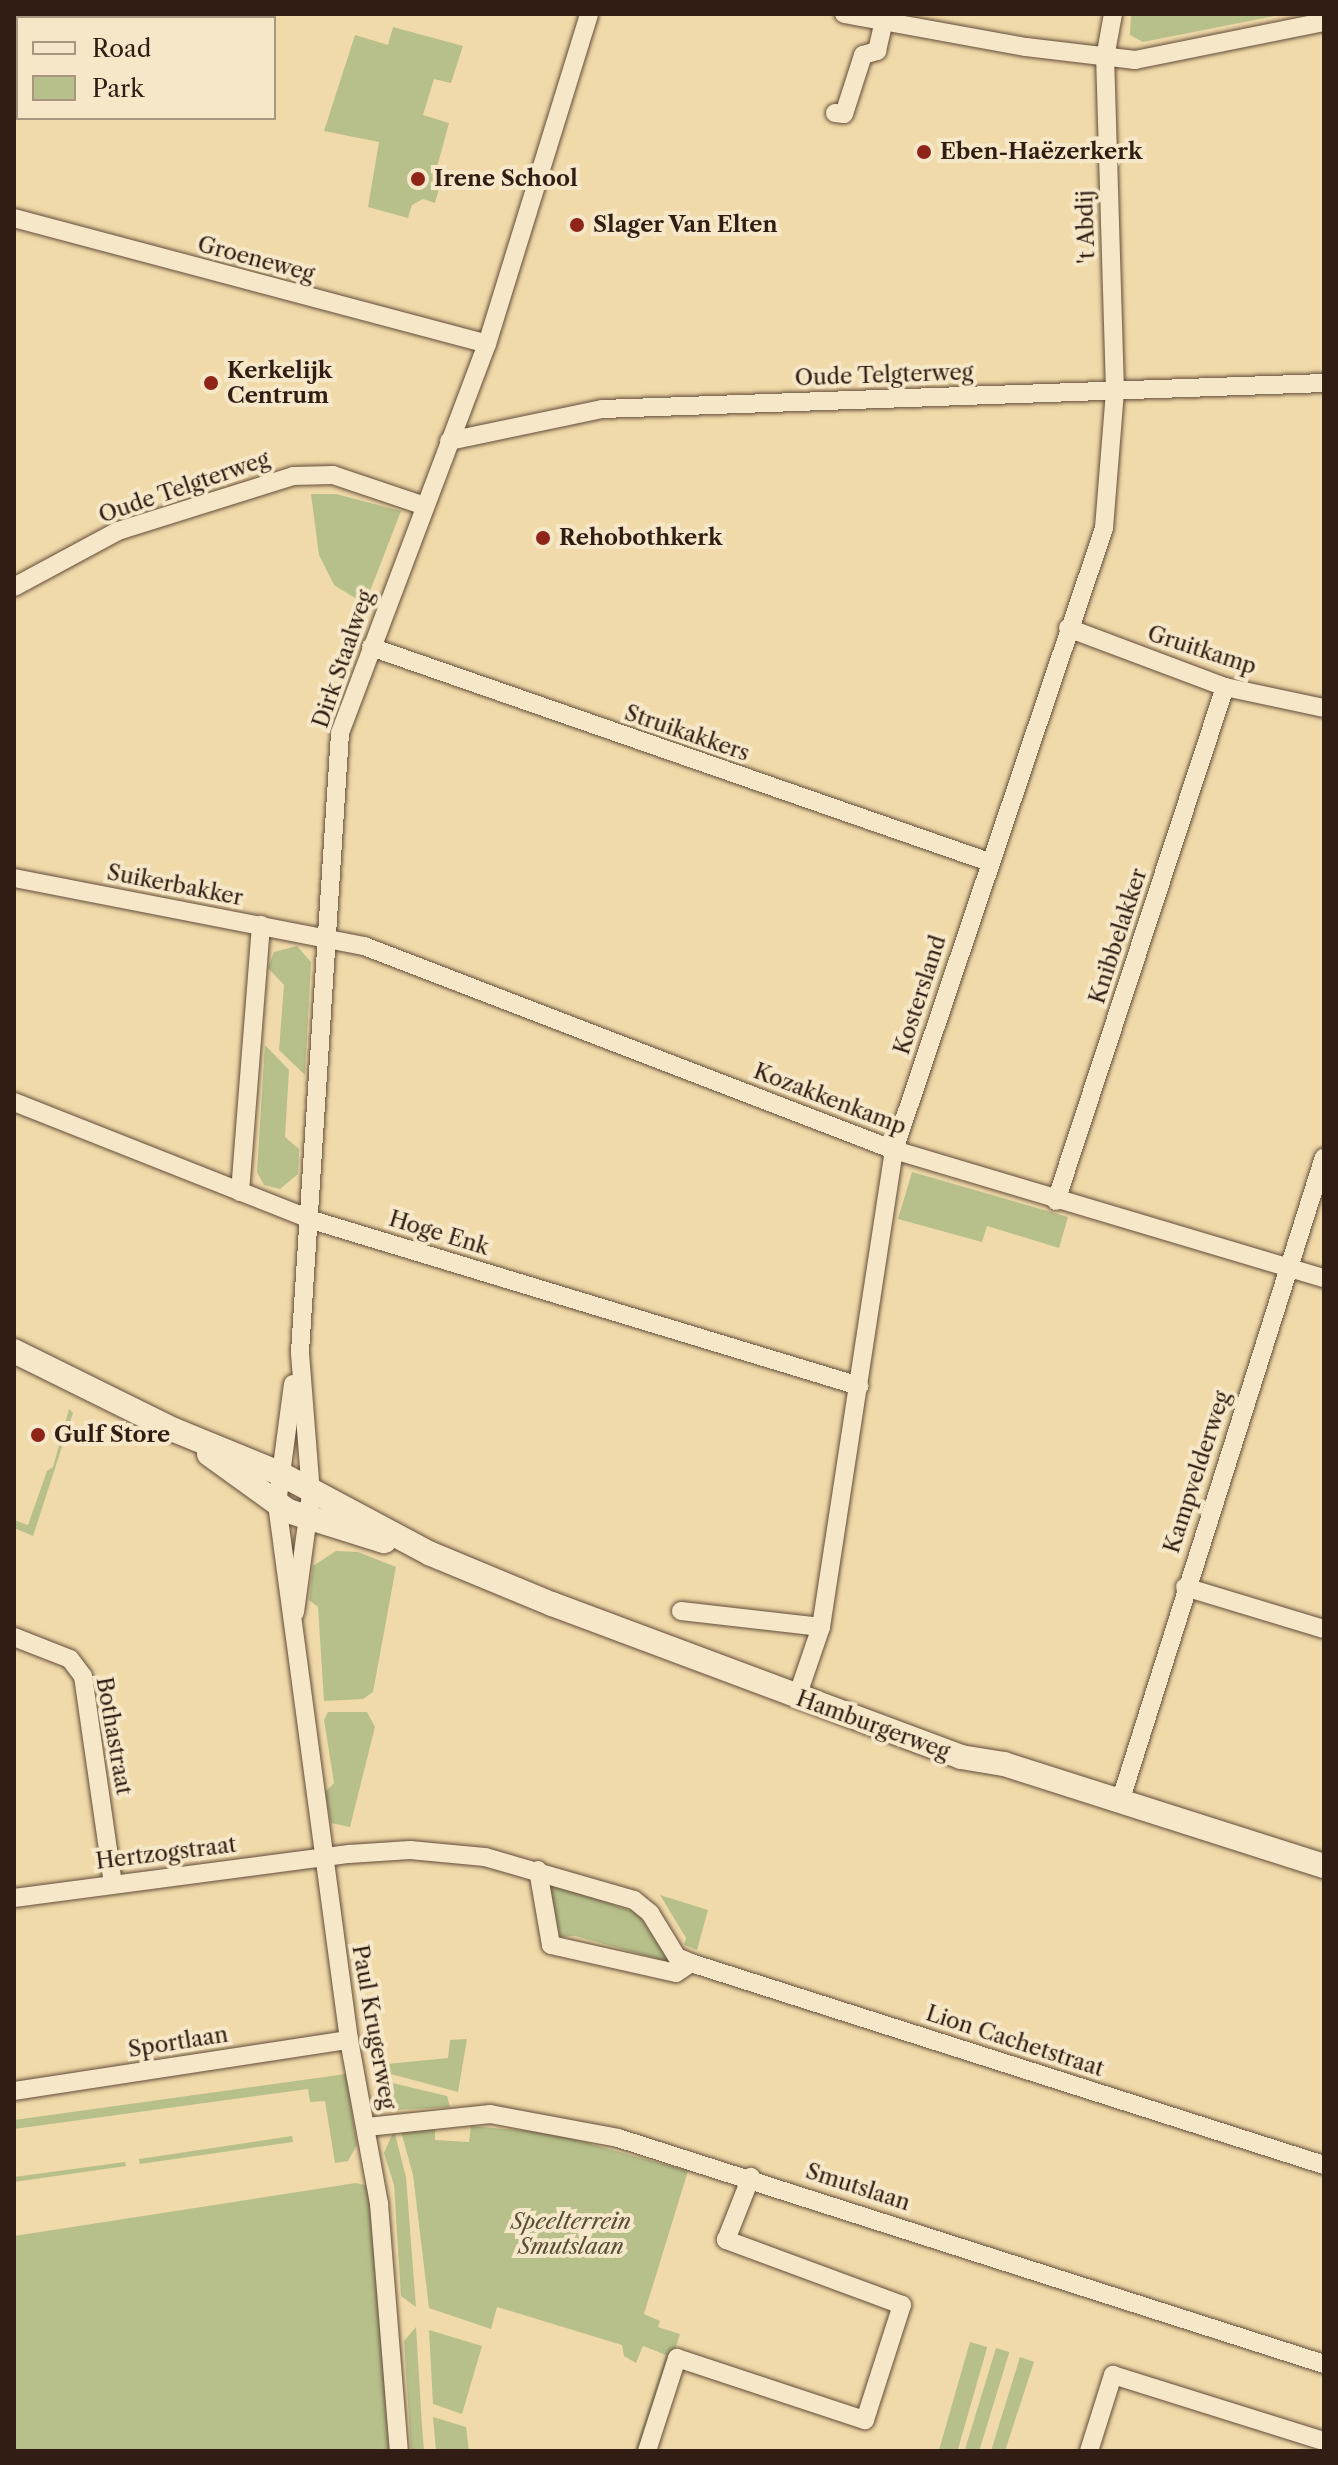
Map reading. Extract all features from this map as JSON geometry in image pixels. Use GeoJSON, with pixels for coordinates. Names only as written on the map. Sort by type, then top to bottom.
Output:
{"type":"FeatureCollection","features":[{"type":"Feature","properties":{"kind":"street","name":"Dirk Staalweg"},"geometry":{"type":"LineString","coordinates":[[279,1473],[300,1352],[312,1220],[338,748],[371,647],[487,344],[589,14]]}},
{"type":"Feature","properties":{"kind":"street"},"geometry":{"type":"LineString","coordinates":[[844,14],[1105,58],[1163,58],[1324,22]]}},
{"type":"Feature","properties":{"kind":"street","name":"'t Abdij"},"geometry":{"type":"LineString","coordinates":[[1113,14],[1105,58],[1115,391]]}},
{"type":"Feature","properties":{"kind":"street"},"geometry":{"type":"LineString","coordinates":[[835,113],[844,114],[863,55],[877,51],[884,21]]}},
{"type":"Feature","properties":{"kind":"street","name":"Groeneweg"},"geometry":{"type":"LineString","coordinates":[[14,218],[487,344]]}},
{"type":"Feature","properties":{"kind":"street","name":"Oude Telgterweg"},"geometry":{"type":"LineString","coordinates":[[449,441],[602,409],[1324,383]]}},
{"type":"Feature","properties":{"kind":"street","name":"Kostersland"},"geometry":{"type":"LineString","coordinates":[[797,1697],[821,1627],[894,1150],[1104,528],[1115,391]]}},
{"type":"Feature","properties":{"kind":"street","name":"Oude Telgterweg"},"geometry":{"type":"LineString","coordinates":[[14,587],[118,531],[293,476],[333,475],[425,506]]}},
{"type":"Feature","properties":{"kind":"street","name":"Gruitkamp"},"geometry":{"type":"LineString","coordinates":[[1068,628],[1225,687],[1324,708]]}},
{"type":"Feature","properties":{"kind":"street","name":"Struikakkers"},"geometry":{"type":"LineString","coordinates":[[371,647],[989,862]]}},
{"type":"Feature","properties":{"kind":"street","name":"Knibbelakker"},"geometry":{"type":"LineString","coordinates":[[1056,1201],[1225,687]]}},
{"type":"Feature","properties":{"kind":"street","name":"Suikerbakker"},"geometry":{"type":"LineString","coordinates":[[14,878],[328,939]]}},
{"type":"Feature","properties":{"kind":"street"},"geometry":{"type":"LineString","coordinates":[[240,1192],[261,925]]}},
{"type":"Feature","properties":{"kind":"street","name":"Kozakkenkamp"},"geometry":{"type":"LineString","coordinates":[[328,939],[364,946],[894,1150],[1056,1201],[1324,1278]]}},
{"type":"Feature","properties":{"kind":"street","name":"Hoge Enk"},"geometry":{"type":"LineString","coordinates":[[14,1102],[312,1220],[859,1386]]}},
{"type":"Feature","properties":{"kind":"street","name":"Kampvelderweg"},"geometry":{"type":"LineString","coordinates":[[1120,1802],[1185,1587],[1324,1157]]}},
{"type":"Feature","properties":{"kind":"street","name":"Hamburgerweg"},"geometry":{"type":"LineString","coordinates":[[14,1351],[174,1430],[279,1473],[311,1493],[431,1554],[797,1697],[961,1757],[1004,1764],[1324,1866]]}},
{"type":"Feature","properties":{"kind":"street","name":"Dirk Staalweg"},"geometry":{"type":"LineString","coordinates":[[300,1352],[311,1493]]}},
{"type":"Feature","properties":{"kind":"street","name":"Hamburgerweg"},"geometry":{"type":"LineString","coordinates":[[174,1430],[277,1504],[309,1521],[431,1554]]}},
{"type":"Feature","properties":{"kind":"street","name":"Paul Krugerweg"},"geometry":{"type":"LineString","coordinates":[[279,1473],[277,1504],[295,1612],[349,2040],[379,2204],[399,2451]]}},
{"type":"Feature","properties":{"kind":"street","name":"Paul Krugerweg"},"geometry":{"type":"LineString","coordinates":[[295,1612],[311,1493]]}},
{"type":"Feature","properties":{"kind":"street"},"geometry":{"type":"LineString","coordinates":[[1185,1587],[1324,1629]]}},
{"type":"Feature","properties":{"kind":"street"},"geometry":{"type":"LineString","coordinates":[[681,1611],[821,1627]]}},
{"type":"Feature","properties":{"kind":"street","name":"Bothastraat"},"geometry":{"type":"LineString","coordinates":[[14,1637],[70,1659],[83,1676],[113,1884]]}},
{"type":"Feature","properties":{"kind":"street","name":"Lion Cachetstraat"},"geometry":{"type":"LineString","coordinates":[[324,1857],[410,1850],[485,1857],[538,1870],[634,1900],[650,1913],[677,1957],[691,1963],[1324,2165]]}},
{"type":"Feature","properties":{"kind":"street","name":"Hertzogstraat"},"geometry":{"type":"LineString","coordinates":[[14,1898],[324,1857]]}},
{"type":"Feature","properties":{"kind":"street","name":"Lion Cachetstraat"},"geometry":{"type":"LineString","coordinates":[[538,1870],[551,1945],[676,1973],[691,1963]]}},
{"type":"Feature","properties":{"kind":"street","name":"Sportlaan"},"geometry":{"type":"LineString","coordinates":[[14,2091],[349,2040]]}},
{"type":"Feature","properties":{"kind":"street","name":"Smutslaan"},"geometry":{"type":"LineString","coordinates":[[367,2127],[490,2114],[551,2122],[751,2177],[1324,2364]]}},
{"type":"Feature","properties":{"kind":"street"},"geometry":{"type":"LineString","coordinates":[[647,2451],[677,2358],[865,2420],[902,2305],[726,2240],[751,2177]]}},
{"type":"Feature","properties":{"kind":"street"},"geometry":{"type":"LineString","coordinates":[[1089,2451],[1113,2375],[1324,2441],[1323,2451]]}},
{"type":"Feature","properties":{"kind":"green space"},"geometry":{"type":"Polygon","coordinates":[[[1131,14],[1285,14],[1143,42],[1130,35],[1131,14]]]}},
{"type":"Feature","properties":{"kind":"green space"},"geometry":{"type":"Polygon","coordinates":[[[393,27],[463,46],[451,83],[434,79],[423,115],[449,123],[437,167],[444,170],[435,203],[423,199],[412,205],[408,218],[368,207],[379,142],[324,131],[355,35],[388,45],[393,27]]]}},
{"type":"Feature","properties":{"kind":"green space"},"geometry":{"type":"Polygon","coordinates":[[[311,494],[336,494],[401,511],[365,604],[334,585],[319,555],[311,494]]]}},
{"type":"Feature","properties":{"kind":"green space"},"geometry":{"type":"Polygon","coordinates":[[[297,946],[311,962],[305,1075],[279,1050],[284,985],[268,968],[274,952],[297,946]]]}},
{"type":"Feature","properties":{"kind":"green space"},"geometry":{"type":"Polygon","coordinates":[[[265,1045],[289,1070],[285,1137],[299,1149],[298,1174],[280,1189],[264,1185],[257,1172],[265,1045]]]}},
{"type":"Feature","properties":{"kind":"green space"},"geometry":{"type":"Polygon","coordinates":[[[912,1172],[1068,1217],[1059,1248],[987,1226],[982,1242],[898,1219],[912,1172]]]}},
{"type":"Feature","properties":{"kind":"green space"},"geometry":{"type":"Polygon","coordinates":[[[69,1409],[73,1413],[33,1536],[14,1528],[14,1520],[28,1525],[47,1471],[53,1467],[69,1409]]]}},
{"type":"Feature","properties":{"kind":"green space"},"geometry":{"type":"Polygon","coordinates":[[[336,1551],[358,1552],[396,1567],[373,1692],[363,1699],[324,1701],[318,1607],[309,1600],[313,1566],[336,1551]]]}},
{"type":"Feature","properties":{"kind":"green space"},"geometry":{"type":"Polygon","coordinates":[[[328,1712],[367,1712],[375,1727],[350,1827],[331,1823],[325,1792],[334,1783],[324,1720],[328,1712]]]}},
{"type":"Feature","properties":{"kind":"green space"},"geometry":{"type":"Polygon","coordinates":[[[549,1883],[638,1913],[669,1962],[575,1936],[560,1937],[549,1883]]]}},
{"type":"Feature","properties":{"kind":"green space"},"geometry":{"type":"Polygon","coordinates":[[[660,1895],[708,1910],[697,1950],[684,1945],[686,1938],[660,1895]]]}},
{"type":"Feature","properties":{"kind":"green space"},"geometry":{"type":"Polygon","coordinates":[[[467,2039],[458,2092],[387,2073],[387,2064],[448,2058],[450,2040],[467,2039]]]}},
{"type":"Feature","properties":{"kind":"green space"},"geometry":{"type":"Polygon","coordinates":[[[346,2074],[357,2145],[348,2161],[335,2163],[325,2101],[310,2102],[308,2089],[14,2129],[14,2120],[346,2074]]]}},
{"type":"Feature","properties":{"kind":"green space"},"geometry":{"type":"Polygon","coordinates":[[[388,2082],[447,2096],[450,2107],[396,2110],[388,2082]]]}},
{"type":"Feature","properties":{"kind":"green space","name":"Speelterrein Smutslaan"},"geometry":{"type":"Polygon","coordinates":[[[435,2125],[435,2140],[469,2142],[471,2126],[551,2133],[688,2171],[644,2314],[660,2321],[658,2327],[680,2334],[642,2450],[635,2451],[666,2355],[643,2346],[636,2363],[624,2356],[622,2345],[497,2307],[491,2329],[429,2308],[413,2175],[400,2128],[435,2125]]]}},
{"type":"Feature","properties":{"kind":"green space"},"geometry":{"type":"Polygon","coordinates":[[[394,2130],[406,2177],[416,2307],[401,2296],[394,2185],[384,2153],[394,2130]]]}},
{"type":"Feature","properties":{"kind":"green space"},"geometry":{"type":"Polygon","coordinates":[[[292,2136],[293,2142],[140,2164],[139,2159],[292,2136]]]}},
{"type":"Feature","properties":{"kind":"green space"},"geometry":{"type":"Polygon","coordinates":[[[125,2162],[126,2166],[14,2182],[14,2177],[125,2162]]]}},
{"type":"Feature","properties":{"kind":"green space"},"geometry":{"type":"Polygon","coordinates":[[[356,2183],[368,2186],[374,2228],[389,2451],[14,2451],[14,2236],[356,2183]]]}},
{"type":"Feature","properties":{"kind":"green space"},"geometry":{"type":"Polygon","coordinates":[[[416,2327],[424,2451],[411,2451],[404,2341],[416,2327]]]}},
{"type":"Feature","properties":{"kind":"green space"},"geometry":{"type":"Polygon","coordinates":[[[429,2330],[482,2346],[462,2414],[433,2404],[429,2330]]]}},
{"type":"Feature","properties":{"kind":"green space"},"geometry":{"type":"Polygon","coordinates":[[[970,2342],[987,2347],[957,2451],[939,2451],[970,2342]]]}},
{"type":"Feature","properties":{"kind":"green space"},"geometry":{"type":"Polygon","coordinates":[[[996,2348],[1009,2352],[979,2451],[965,2451],[996,2348]]]}},
{"type":"Feature","properties":{"kind":"green space"},"geometry":{"type":"Polygon","coordinates":[[[1020,2357],[1034,2362],[1005,2451],[991,2451],[1020,2357]]]}},
{"type":"Feature","properties":{"kind":"green space"},"geometry":{"type":"Polygon","coordinates":[[[433,2417],[466,2427],[469,2451],[436,2451],[433,2417]]]}},
{"type":"Feature","properties":{"kind":"place","name":"Eben-Haëzerkerk"},"geometry":{"type":"Point","coordinates":[924,152]}},
{"type":"Feature","properties":{"kind":"place","name":"Irene School"},"geometry":{"type":"Point","coordinates":[418,179]}},
{"type":"Feature","properties":{"kind":"place","name":"Slager Van Elten"},"geometry":{"type":"Point","coordinates":[577,225]}},
{"type":"Feature","properties":{"kind":"place","name":"Kerkelijk Centrum"},"geometry":{"type":"Point","coordinates":[211,383]}},
{"type":"Feature","properties":{"kind":"place","name":"Rehobothkerk"},"geometry":{"type":"Point","coordinates":[543,538]}},
{"type":"Feature","properties":{"kind":"place","name":"Gulf Store"},"geometry":{"type":"Point","coordinates":[38,1435]}}]}
